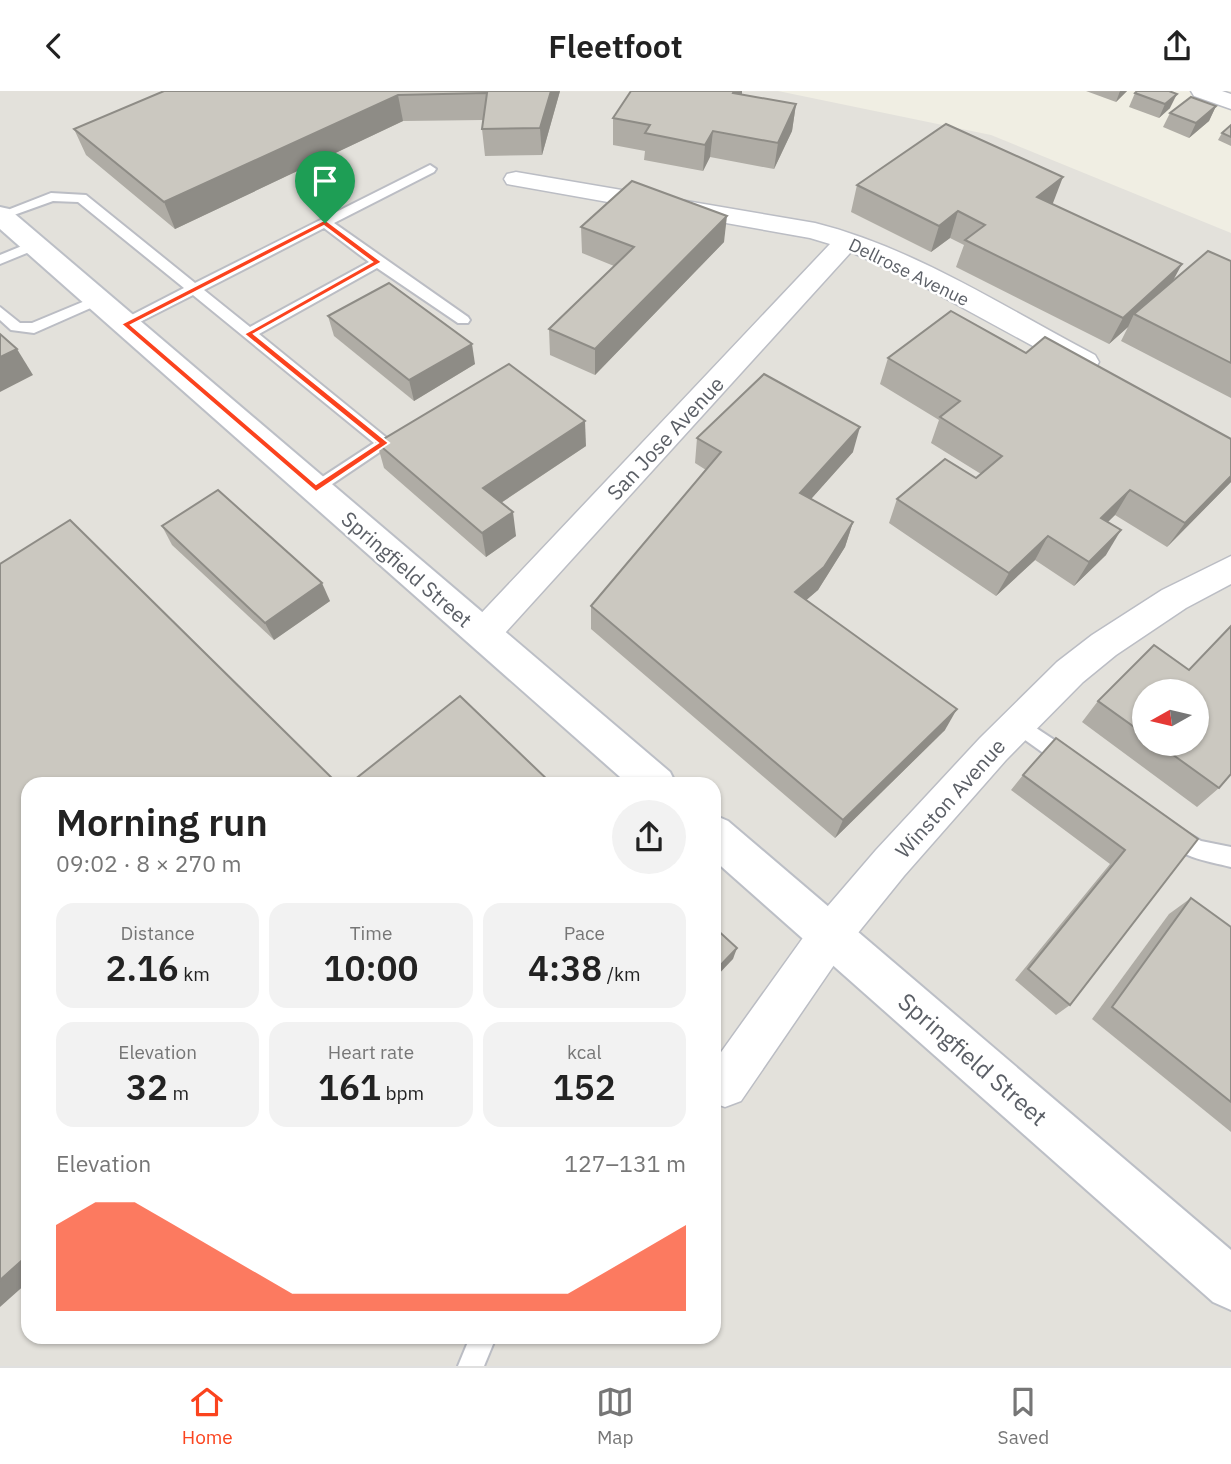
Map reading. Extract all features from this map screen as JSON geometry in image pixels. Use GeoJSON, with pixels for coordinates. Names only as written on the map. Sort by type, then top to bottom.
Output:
{"type":"FeatureCollection","features":[{"type":"Feature","properties":{"kind":"main road","name":"Springfield Street"},"geometry":{"type":"LineString","coordinates":[[1,216],[648,777]]}},
{"type":"Feature","properties":{"kind":"main road","name":"Springfield Street"},"geometry":{"type":"LineString","coordinates":[[721,840],[1231,1284]]}},
{"type":"Feature","properties":{"kind":"street"},"geometry":{"type":"LineString","coordinates":[[1202,91],[1231,100]]}},
{"type":"Feature","properties":{"kind":"street"},"geometry":{"type":"LineString","coordinates":[[1216,91],[1231,100]]}},
{"type":"Feature","properties":{"kind":"street","name":"Dellrose Avenue"},"geometry":{"type":"LineString","coordinates":[[516,179],[815,231],[847,241],[936,283],[1109,375]]}},
{"type":"Feature","properties":{"kind":"street","name":"San Jose Avenue"},"geometry":{"type":"LineString","coordinates":[[483,634],[847,241]]}},
{"type":"Feature","properties":{"kind":"street","name":"Winston Avenue"},"geometry":{"type":"LineString","coordinates":[[721,1087],[830,935],[890,863],[1018,724],[1070,672],[1104,645],[1174,599],[1231,569]]}},
{"type":"Feature","properties":{"kind":"lane"},"geometry":{"type":"LineString","coordinates":[[125,324],[430,169]]}},
{"type":"Feature","properties":{"kind":"lane"},"geometry":{"type":"LineString","coordinates":[[1,216],[51,197],[81,198],[385,443],[316,489]]}},
{"type":"Feature","properties":{"kind":"lane"},"geometry":{"type":"LineString","coordinates":[[325,223],[463,320]]}},
{"type":"Feature","properties":{"kind":"lane"},"geometry":{"type":"LineString","coordinates":[[0,260],[34,245]]}},
{"type":"Feature","properties":{"kind":"lane"},"geometry":{"type":"LineString","coordinates":[[248,334],[378,262]]}},
{"type":"Feature","properties":{"kind":"lane"},"geometry":{"type":"LineString","coordinates":[[0,312],[16,327],[34,328],[97,300]]}},
{"type":"Feature","properties":{"kind":"lane"},"geometry":{"type":"LineString","coordinates":[[1018,724],[1084,771]]}},
{"type":"Feature","properties":{"kind":"lane"},"geometry":{"type":"LineString","coordinates":[[1151,818],[1196,849],[1231,857]]}},
{"type":"Feature","properties":{"kind":"lane"},"geometry":{"type":"LineString","coordinates":[[471,1366],[480,1344]]}},
{"type":"Feature","properties":{"kind":"shaded area"},"geometry":{"type":"Polygon","coordinates":[[[0,91],[778,91],[991,135],[1231,233],[1231,1366],[0,1366],[0,91]]]}},
{"type":"Feature","properties":{"kind":"building"},"geometry":{"type":"Polygon","coordinates":[[[164,91],[551,91],[540,128],[482,129],[487,93],[398,95],[164,202],[74,129],[164,91]]]}},
{"type":"Feature","properties":{"kind":"building"},"geometry":{"type":"Polygon","coordinates":[[[631,91],[734,91],[733,93],[796,104],[778,143],[713,131],[705,145],[645,133],[650,125],[613,118],[631,91]]]}},
{"type":"Feature","properties":{"kind":"building"},"geometry":{"type":"Polygon","coordinates":[[[1169,91],[1177,94],[1165,104],[1135,93],[1169,91]]]}},
{"type":"Feature","properties":{"kind":"building"},"geometry":{"type":"Polygon","coordinates":[[[1191,97],[1216,106],[1196,123],[1170,113],[1191,97]]]}},
{"type":"Feature","properties":{"kind":"building"},"geometry":{"type":"Polygon","coordinates":[[[946,124],[1063,177],[1037,197],[1182,264],[1123,318],[965,240],[985,225],[958,211],[939,226],[857,185],[946,124]]]}},
{"type":"Feature","properties":{"kind":"building"},"geometry":{"type":"Polygon","coordinates":[[[1231,125],[1231,137],[1222,133],[1231,125]]]}},
{"type":"Feature","properties":{"kind":"building"},"geometry":{"type":"Polygon","coordinates":[[[632,181],[727,216],[595,349],[549,329],[634,247],[581,227],[632,181]]]}},
{"type":"Feature","properties":{"kind":"building"},"geometry":{"type":"Polygon","coordinates":[[[1208,251],[1231,261],[1231,363],[1134,314],[1208,251]]]}},
{"type":"Feature","properties":{"kind":"building"},"geometry":{"type":"Polygon","coordinates":[[[389,283],[472,344],[409,380],[328,316],[389,283]]]}},
{"type":"Feature","properties":{"kind":"building"},"geometry":{"type":"Polygon","coordinates":[[[951,311],[1026,353],[1045,337],[1231,439],[1231,476],[1185,523],[1130,490],[1101,518],[1121,530],[1089,562],[1048,536],[1009,573],[897,499],[945,459],[976,478],[1002,456],[940,417],[960,401],[888,358],[951,311]]]}},
{"type":"Feature","properties":{"kind":"building"},"geometry":{"type":"Polygon","coordinates":[[[0,334],[17,349],[0,357],[0,334]]]}},
{"type":"Feature","properties":{"kind":"building"},"geometry":{"type":"Polygon","coordinates":[[[509,364],[585,421],[483,488],[513,512],[482,533],[377,443],[509,364]]]}},
{"type":"Feature","properties":{"kind":"building"},"geometry":{"type":"Polygon","coordinates":[[[764,374],[860,427],[800,493],[853,522],[824,567],[795,592],[957,709],[843,820],[591,606],[721,452],[697,438],[764,374]]]}},
{"type":"Feature","properties":{"kind":"building"},"geometry":{"type":"Polygon","coordinates":[[[218,490],[322,583],[265,623],[162,526],[218,490]]]}},
{"type":"Feature","properties":{"kind":"building"},"geometry":{"type":"Polygon","coordinates":[[[70,520],[331,777],[21,777],[21,1261],[0,1280],[0,564],[70,520]]]}},
{"type":"Feature","properties":{"kind":"building"},"geometry":{"type":"Polygon","coordinates":[[[1231,626],[1231,774],[1219,788],[1175,756],[1209,756],[1209,679],[1132,679],[1132,725],[1098,701],[1154,645],[1189,670],[1231,626]]]}},
{"type":"Feature","properties":{"kind":"building"},"geometry":{"type":"Polygon","coordinates":[[[460,696],[545,777],[358,777],[460,696]]]}},
{"type":"Feature","properties":{"kind":"building"},"geometry":{"type":"Polygon","coordinates":[[[1056,738],[1198,839],[1070,1005],[1028,969],[1125,850],[1023,775],[1056,738]]]}},
{"type":"Feature","properties":{"kind":"building"},"geometry":{"type":"Polygon","coordinates":[[[1191,898],[1231,927],[1231,1102],[1112,1007],[1191,898]]]}},
{"type":"Feature","properties":{"kind":"building"},"geometry":{"type":"Polygon","coordinates":[[[721,933],[737,948],[721,965],[721,933]]]}},
{"type":"Feature","properties":{"kind":"route"},"geometry":{"type":"LineString","coordinates":[[325,223],[378,262],[248,334],[385,443],[316,489],[125,324],[325,223]]}}]}
